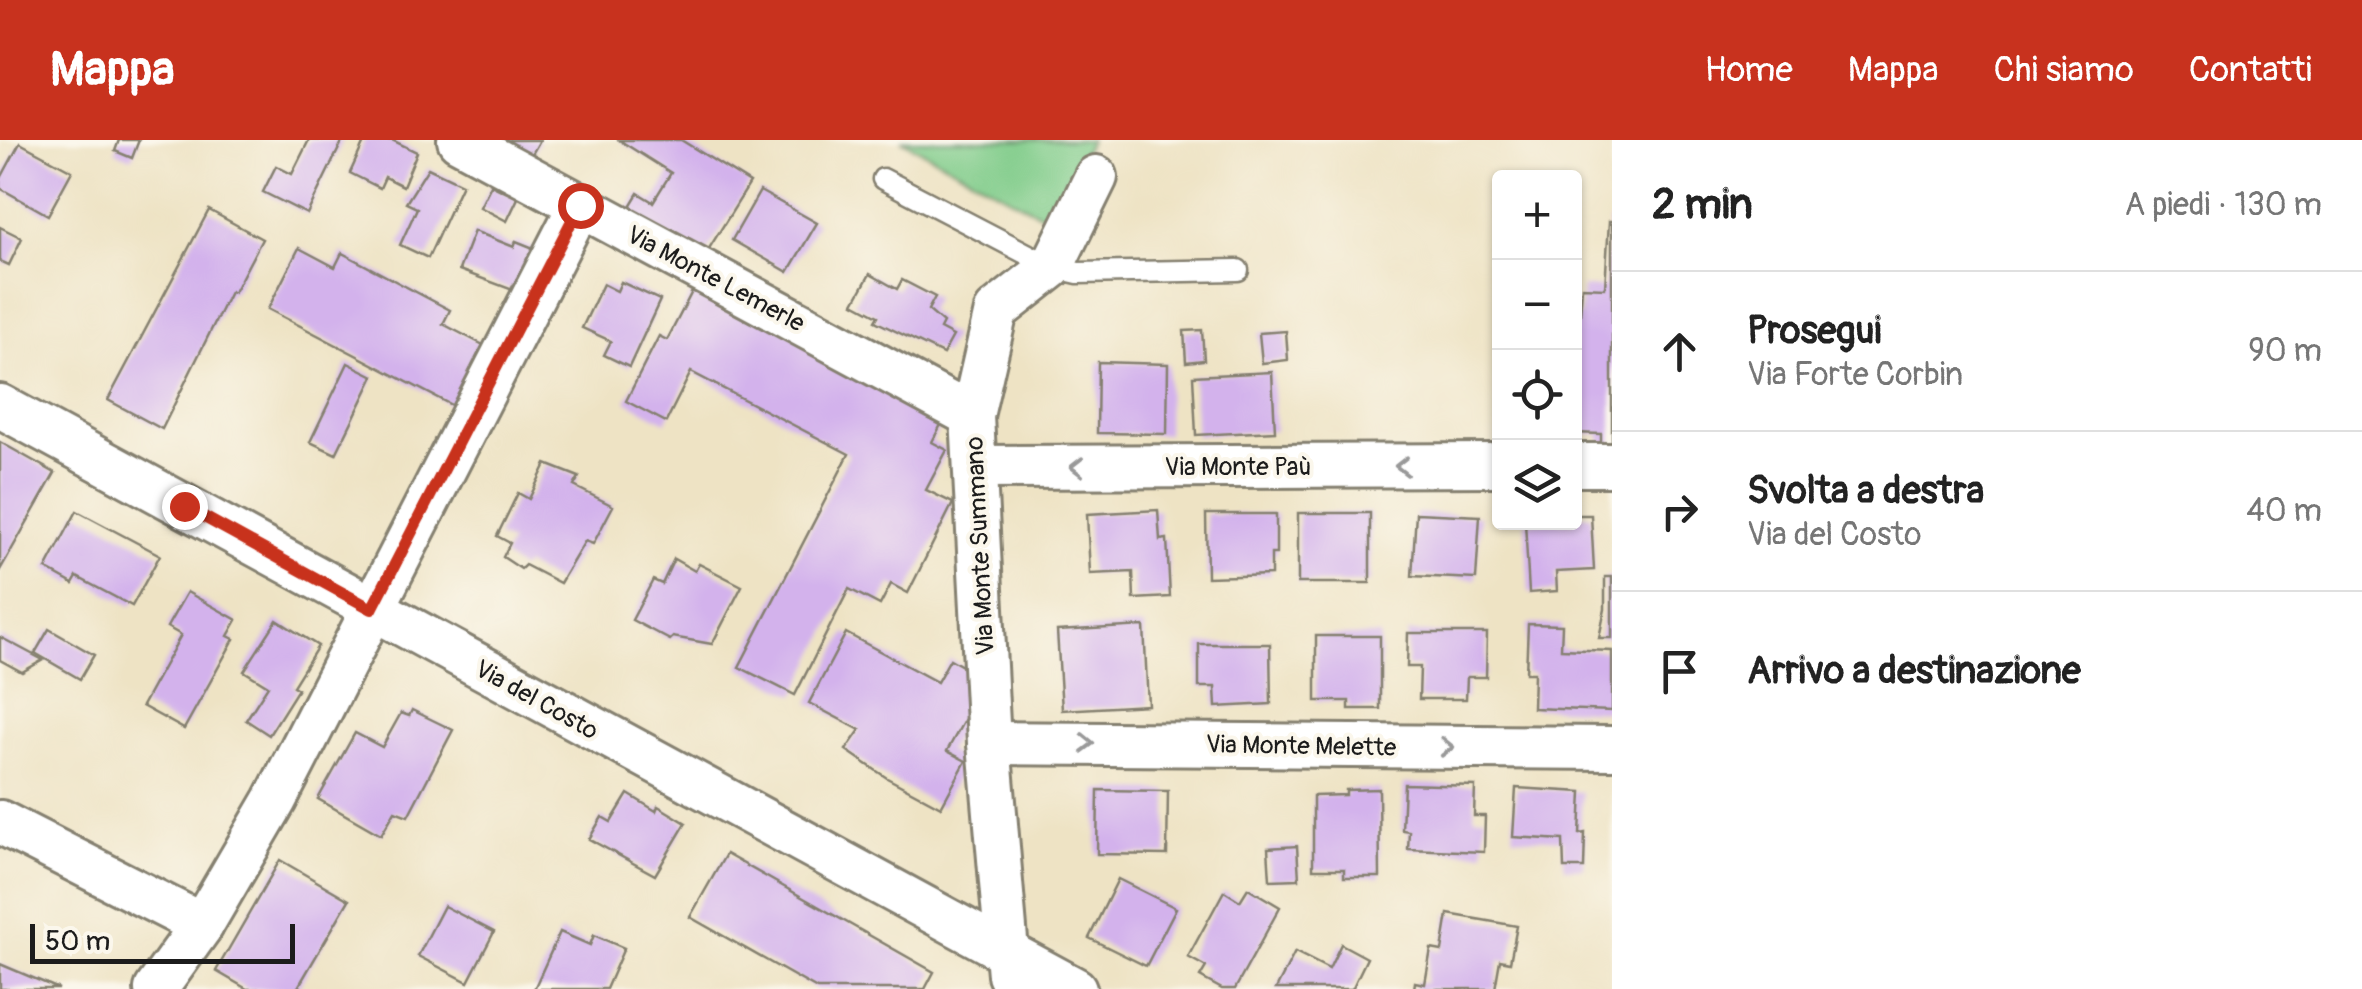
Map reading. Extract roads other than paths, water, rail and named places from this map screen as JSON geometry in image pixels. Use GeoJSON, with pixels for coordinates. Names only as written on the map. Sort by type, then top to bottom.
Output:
{"type":"FeatureCollection","features":[{"type":"Feature","properties":{"kind":"street","name":"Via Monte Lemerle"},"geometry":{"type":"LineString","coordinates":[[459,140],[972,416]]}},
{"type":"Feature","properties":{"kind":"street","name":"Via Monte Summano"},"geometry":{"type":"LineString","coordinates":[[1009,971],[990,742],[972,416],[996,312],[1052,267],[1096,177]]}},
{"type":"Feature","properties":{"kind":"street"},"geometry":{"type":"LineString","coordinates":[[156,989],[202,925],[275,800],[580,205]]}},
{"type":"Feature","properties":{"kind":"street","name":"Via del Costo"},"geometry":{"type":"LineString","coordinates":[[0,406],[372,609],[1009,971],[1074,989]]}},
{"type":"Feature","properties":{"kind":"street"},"geometry":{"type":"LineString","coordinates":[[1582,465],[1612,465]]}},
{"type":"Feature","properties":{"kind":"street","name":"Via Monte Paù"},"geometry":{"type":"LineString","coordinates":[[976,467],[1492,466]]}},
{"type":"Feature","properties":{"kind":"street","name":"Via Monte Melette"},"geometry":{"type":"LineString","coordinates":[[990,742],[1612,748]]}},
{"type":"Feature","properties":{"kind":"street"},"geometry":{"type":"LineString","coordinates":[[0,822],[202,925]]}},
{"type":"Feature","properties":{"kind":"lane"},"geometry":{"type":"LineString","coordinates":[[883,180],[1052,267],[1078,274],[1238,270]]}}]}
